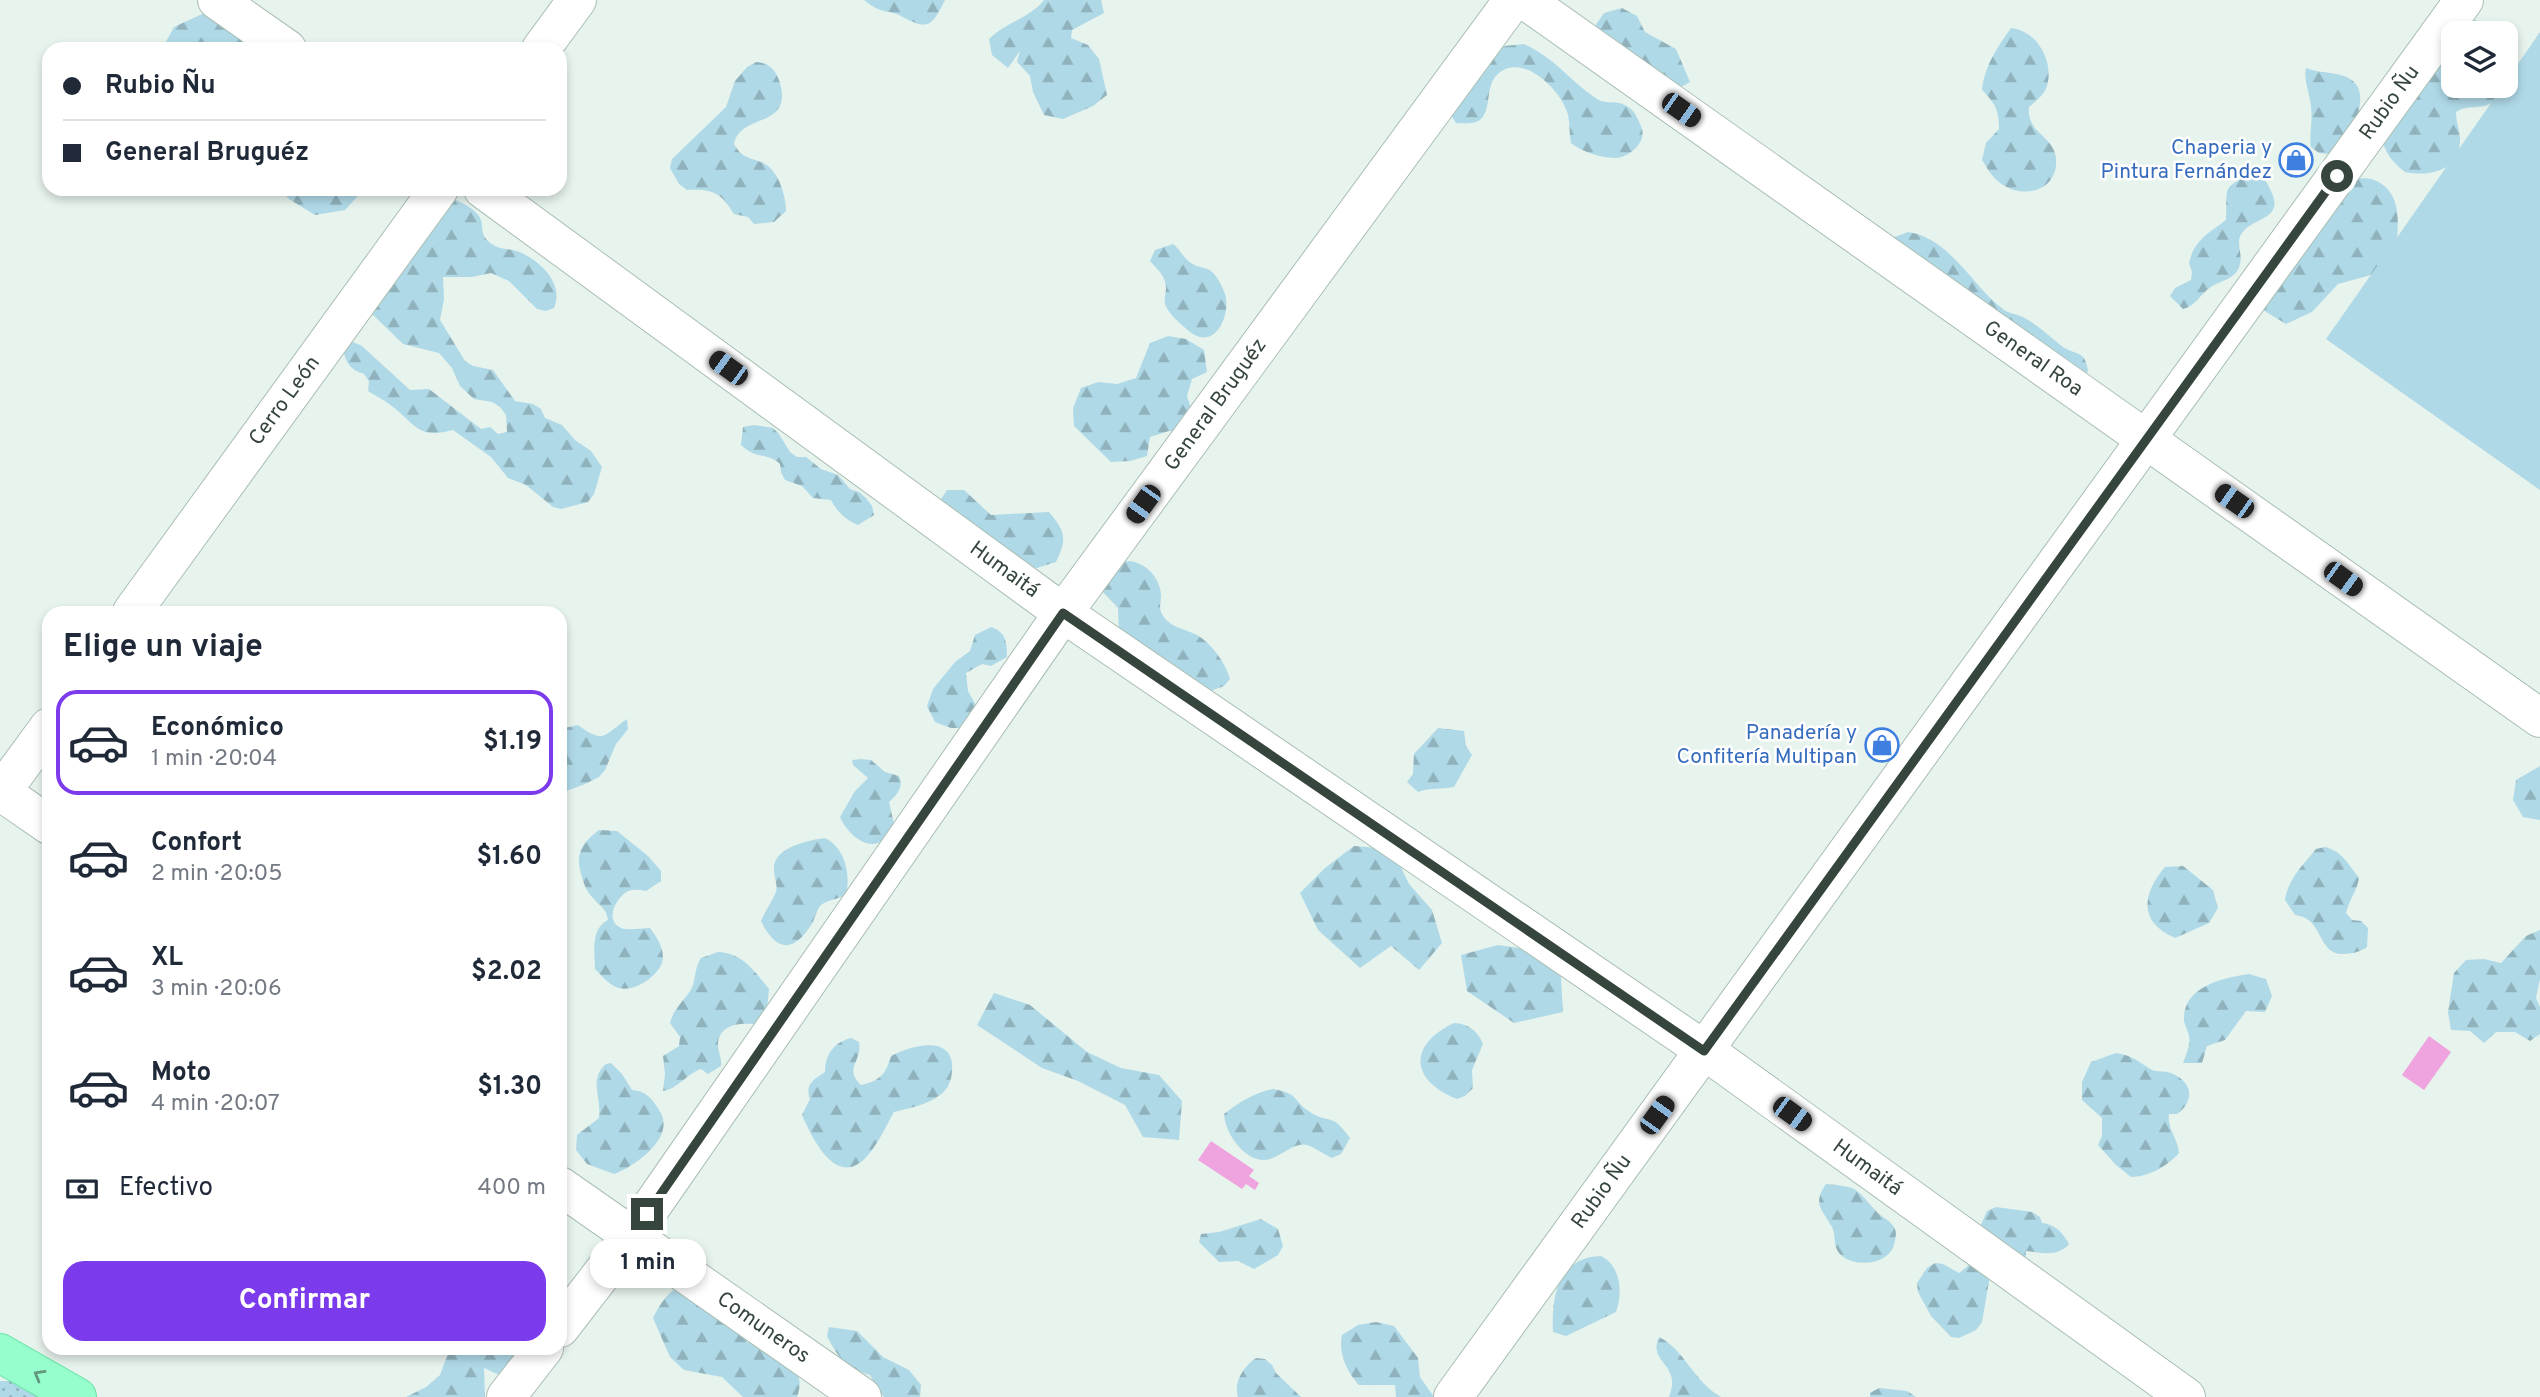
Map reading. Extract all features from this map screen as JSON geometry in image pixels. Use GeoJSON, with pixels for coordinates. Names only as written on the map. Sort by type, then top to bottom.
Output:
{"type":"FeatureCollection","features":[{"type":"Feature","properties":{"kind":"main road"},"geometry":{"type":"LineString","coordinates":[[0,1353],[77,1397]]}},
{"type":"Feature","properties":{"kind":"street"},"geometry":{"type":"LineString","coordinates":[[217,0],[276,42]]}},
{"type":"Feature","properties":{"kind":"street"},"geometry":{"type":"LineString","coordinates":[[546,42],[577,0]]}},
{"type":"Feature","properties":{"kind":"street","name":"General Bruguéz"},"geometry":{"type":"LineString","coordinates":[[567,1319],[631,1236],[1063,613],[1513,0]]}},
{"type":"Feature","properties":{"kind":"street","name":"General Roa"},"geometry":{"type":"LineString","coordinates":[[1525,0],[2540,718]]}},
{"type":"Feature","properties":{"kind":"street","name":"Rubio Ñu"},"geometry":{"type":"LineString","coordinates":[[1453,1397],[2464,0]]}},
{"type":"Feature","properties":{"kind":"street","name":"Cerro León"},"geometry":{"type":"LineString","coordinates":[[136,606],[434,196]]}},
{"type":"Feature","properties":{"kind":"street","name":"Humaitá"},"geometry":{"type":"LineString","coordinates":[[493,196],[1063,613],[1704,1051],[2186,1397]]}},
{"type":"Feature","properties":{"kind":"street"},"geometry":{"type":"LineString","coordinates":[[42,736],[1,792],[42,820]]}},
{"type":"Feature","properties":{"kind":"street","name":"Comuneros"},"geometry":{"type":"LineString","coordinates":[[567,1191],[862,1397]]}},
{"type":"Feature","properties":{"kind":"street"},"geometry":{"type":"LineString","coordinates":[[506,1397],[539,1355]]}},
{"type":"Feature","properties":{"kind":"green space"},"geometry":{"type":"Polygon","coordinates":[[[864,0],[945,0],[936,17],[927,24],[922,24],[878,9],[864,0]]]}},
{"type":"Feature","properties":{"kind":"green space"},"geometry":{"type":"Polygon","coordinates":[[[1044,0],[1101,0],[1104,13],[1072,30],[1071,38],[1088,45],[1099,59],[1107,95],[1093,106],[1063,119],[1044,115],[1033,92],[1030,76],[1017,62],[1020,51],[1008,68],[992,55],[989,39],[1044,0]]]}},
{"type":"Feature","properties":{"kind":"green space"},"geometry":{"type":"Polygon","coordinates":[[[1622,8],[1637,16],[1645,32],[1676,49],[1690,82],[1683,86],[1674,86],[1593,29],[1604,13],[1622,8]]]}},
{"type":"Feature","properties":{"kind":"green space"},"geometry":{"type":"Polygon","coordinates":[[[211,10],[250,42],[166,42],[174,27],[211,10]]]}},
{"type":"Feature","properties":{"kind":"green space"},"geometry":{"type":"Polygon","coordinates":[[[2449,18],[2477,21],[2445,21],[2449,18]]]}},
{"type":"Feature","properties":{"kind":"green space"},"geometry":{"type":"Polygon","coordinates":[[[2441,24],[2441,98],[2494,98],[2487,105],[2456,112],[2459,150],[2449,165],[2433,172],[2405,172],[2387,152],[2382,132],[2384,121],[2396,101],[2427,73],[2425,48],[2435,29],[2441,24]]]}},
{"type":"Feature","properties":{"kind":"green space"},"geometry":{"type":"Polygon","coordinates":[[[2011,28],[2021,30],[2036,41],[2048,67],[2047,86],[2029,107],[2029,116],[2036,129],[2051,144],[2056,158],[2052,178],[2037,190],[2018,191],[2008,188],[1992,175],[1982,160],[1986,143],[1999,129],[1995,107],[1982,90],[1983,81],[1992,57],[2011,28]]]}},
{"type":"Feature","properties":{"kind":"green space"},"geometry":{"type":"Polygon","coordinates":[[[2540,32],[2540,490],[2326,339],[2495,98],[2518,98],[2518,64],[2540,32]]]}},
{"type":"Feature","properties":{"kind":"green space"},"geometry":{"type":"Polygon","coordinates":[[[1524,44],[1545,56],[1597,99],[1622,104],[1632,110],[1643,134],[1636,148],[1627,155],[1616,158],[1592,154],[1571,143],[1568,115],[1557,94],[1538,76],[1516,67],[1505,69],[1495,77],[1490,87],[1487,109],[1480,120],[1474,123],[1456,123],[1451,115],[1495,47],[1524,44]]]}},
{"type":"Feature","properties":{"kind":"green space"},"geometry":{"type":"Polygon","coordinates":[[[756,62],[769,66],[776,74],[782,90],[781,104],[769,116],[744,129],[734,144],[743,155],[767,165],[772,170],[783,190],[786,211],[774,222],[754,224],[748,217],[734,214],[715,193],[687,190],[679,184],[670,168],[672,159],[726,107],[735,81],[747,67],[756,62]]]}},
{"type":"Feature","properties":{"kind":"green space"},"geometry":{"type":"Polygon","coordinates":[[[2306,68],[2348,78],[2358,87],[2360,94],[2359,111],[2349,136],[2342,146],[2327,154],[2319,153],[2311,147],[2311,112],[2306,68]]]}},
{"type":"Feature","properties":{"kind":"green space"},"geometry":{"type":"Polygon","coordinates":[[[2253,173],[2266,182],[2274,200],[2274,208],[2266,217],[2242,233],[2239,240],[2241,260],[2236,273],[2211,287],[2183,309],[2170,296],[2175,288],[2191,280],[2189,263],[2194,248],[2226,220],[2230,186],[2253,173]]]}},
{"type":"Feature","properties":{"kind":"green space"},"geometry":{"type":"Polygon","coordinates":[[[2346,179],[2374,180],[2391,193],[2398,224],[2395,256],[2375,274],[2338,284],[2312,312],[2286,324],[2263,310],[2346,179]]]}},
{"type":"Feature","properties":{"kind":"green space"},"geometry":{"type":"Polygon","coordinates":[[[286,196],[358,196],[345,210],[315,215],[286,196]]]}},
{"type":"Feature","properties":{"kind":"green space"},"geometry":{"type":"Polygon","coordinates":[[[451,198],[476,212],[484,235],[491,244],[522,253],[544,268],[554,283],[556,299],[554,308],[546,311],[537,309],[509,281],[491,273],[472,277],[443,277],[444,299],[440,320],[465,361],[473,366],[493,370],[515,401],[533,404],[541,409],[545,418],[562,425],[575,440],[591,451],[602,467],[594,494],[588,502],[561,509],[553,507],[526,485],[508,478],[491,457],[453,430],[432,433],[419,429],[368,391],[369,381],[364,374],[352,368],[345,357],[343,348],[353,342],[362,346],[410,390],[429,389],[481,429],[490,427],[498,434],[507,432],[506,415],[500,407],[492,402],[474,399],[460,386],[452,368],[439,353],[403,344],[370,312],[451,198]]]}},
{"type":"Feature","properties":{"kind":"green space"},"geometry":{"type":"Polygon","coordinates":[[[1908,232],[1936,243],[2003,309],[2028,320],[2065,348],[2082,356],[2088,371],[2083,378],[1892,238],[1908,232]]]}},
{"type":"Feature","properties":{"kind":"green space"},"geometry":{"type":"Polygon","coordinates":[[[1173,244],[1194,265],[1213,272],[1224,290],[1225,316],[1218,330],[1212,335],[1198,337],[1167,308],[1164,280],[1150,261],[1155,250],[1173,244]]]}},
{"type":"Feature","properties":{"kind":"green space"},"geometry":{"type":"Polygon","coordinates":[[[1168,336],[1186,339],[1204,350],[1207,372],[1192,379],[1187,396],[1193,414],[1189,433],[1169,431],[1150,437],[1147,456],[1130,461],[1111,462],[1074,426],[1073,408],[1081,388],[1098,382],[1117,384],[1136,378],[1150,343],[1168,336]]]}},
{"type":"Feature","properties":{"kind":"green space"},"geometry":{"type":"Polygon","coordinates":[[[754,425],[773,428],[790,452],[797,457],[806,457],[821,469],[838,475],[850,489],[866,498],[874,515],[858,525],[842,515],[831,500],[813,498],[802,486],[785,480],[780,464],[775,460],[752,453],[741,445],[743,427],[754,425]]]}},
{"type":"Feature","properties":{"kind":"green space"},"geometry":{"type":"Polygon","coordinates":[[[947,490],[964,490],[991,515],[1049,512],[1063,536],[1056,562],[1037,568],[1017,565],[937,505],[947,490]]]}},
{"type":"Feature","properties":{"kind":"green space"},"geometry":{"type":"Polygon","coordinates":[[[1131,561],[1142,565],[1156,578],[1161,596],[1160,608],[1164,617],[1177,627],[1197,635],[1217,654],[1230,679],[1224,686],[1208,692],[1119,634],[1118,608],[1100,589],[1121,562],[1131,561]]]}},
{"type":"Feature","properties":{"kind":"green space"},"geometry":{"type":"Polygon","coordinates":[[[991,627],[1005,638],[1007,657],[991,666],[982,664],[966,673],[968,691],[977,707],[960,728],[951,728],[935,722],[927,706],[933,689],[955,662],[970,651],[975,635],[991,627]]]}},
{"type":"Feature","properties":{"kind":"green space"},"geometry":{"type":"Polygon","coordinates":[[[627,719],[628,729],[616,744],[605,770],[599,777],[567,791],[567,727],[578,725],[599,736],[608,733],[627,719]]]}},
{"type":"Feature","properties":{"kind":"green space"},"geometry":{"type":"Polygon","coordinates":[[[1438,728],[1464,731],[1466,746],[1472,755],[1454,787],[1418,792],[1407,782],[1413,774],[1414,754],[1438,728]]]}},
{"type":"Feature","properties":{"kind":"green space"},"geometry":{"type":"Polygon","coordinates":[[[852,760],[871,760],[885,772],[899,776],[901,784],[895,797],[889,802],[894,824],[886,838],[872,844],[852,835],[840,817],[855,791],[868,778],[853,765],[852,760]]]}},
{"type":"Feature","properties":{"kind":"green space"},"geometry":{"type":"Polygon","coordinates":[[[2540,766],[2540,820],[2523,817],[2513,800],[2516,780],[2540,766]]]}},
{"type":"Feature","properties":{"kind":"green space"},"geometry":{"type":"Polygon","coordinates":[[[599,830],[617,831],[648,856],[661,871],[661,881],[646,891],[628,891],[619,899],[614,909],[613,920],[621,928],[650,928],[663,954],[662,963],[655,974],[643,983],[629,988],[613,986],[595,969],[596,935],[602,924],[608,920],[604,910],[585,886],[579,860],[582,848],[599,830]]]}},
{"type":"Feature","properties":{"kind":"green space"},"geometry":{"type":"Polygon","coordinates":[[[825,838],[837,848],[845,862],[848,879],[846,895],[820,906],[813,922],[800,939],[793,944],[780,944],[767,932],[761,921],[776,892],[775,862],[792,846],[825,838]]]}},
{"type":"Feature","properties":{"kind":"green space"},"geometry":{"type":"Polygon","coordinates":[[[1354,846],[1392,849],[1409,884],[1432,910],[1442,943],[1419,970],[1391,946],[1360,968],[1318,930],[1300,893],[1325,868],[1354,846]]]}},
{"type":"Feature","properties":{"kind":"green space"},"geometry":{"type":"Polygon","coordinates":[[[2325,847],[2341,855],[2359,878],[2346,913],[2352,920],[2361,921],[2368,928],[2367,947],[2357,952],[2345,954],[2329,949],[2311,923],[2295,915],[2285,900],[2289,885],[2301,867],[2316,849],[2325,847]]]}},
{"type":"Feature","properties":{"kind":"green space"},"geometry":{"type":"Polygon","coordinates":[[[2183,866],[2213,890],[2218,908],[2209,923],[2175,938],[2155,924],[2150,916],[2148,897],[2165,867],[2183,866]]]}},
{"type":"Feature","properties":{"kind":"green space"},"geometry":{"type":"Polygon","coordinates":[[[2540,930],[2540,979],[2536,998],[2540,1007],[2540,1034],[2530,1041],[2515,1032],[2496,1032],[2484,1043],[2470,1031],[2451,1030],[2448,1012],[2454,973],[2466,960],[2484,959],[2501,963],[2526,936],[2540,930]]]}},
{"type":"Feature","properties":{"kind":"green space"},"geometry":{"type":"Polygon","coordinates":[[[1498,945],[1533,950],[1561,977],[1563,1012],[1514,1023],[1467,991],[1461,955],[1498,945]]]}},
{"type":"Feature","properties":{"kind":"green space"},"geometry":{"type":"Polygon","coordinates":[[[718,952],[741,960],[769,989],[766,1019],[759,1025],[739,1024],[727,1028],[719,1037],[721,1066],[708,1074],[701,1069],[663,1091],[663,1056],[679,1046],[680,1037],[670,1023],[672,1017],[693,985],[701,958],[718,952]]]}},
{"type":"Feature","properties":{"kind":"green space"},"geometry":{"type":"Polygon","coordinates":[[[2249,974],[2266,979],[2272,996],[2265,1012],[2246,1011],[2225,1040],[2207,1046],[2202,1063],[2183,1063],[2189,1042],[2184,1021],[2185,1009],[2190,1000],[2206,986],[2249,974]]]}},
{"type":"Feature","properties":{"kind":"green space"},"geometry":{"type":"Polygon","coordinates":[[[994,993],[1030,1005],[1087,1052],[1121,1068],[1159,1075],[1182,1101],[1179,1140],[1143,1137],[1125,1105],[1078,1081],[1042,1068],[977,1025],[994,993]]]}},
{"type":"Feature","properties":{"kind":"green space"},"geometry":{"type":"Polygon","coordinates":[[[1454,1023],[1472,1029],[1483,1044],[1472,1070],[1473,1088],[1457,1099],[1430,1082],[1423,1072],[1421,1062],[1422,1052],[1428,1041],[1454,1023]]]}},
{"type":"Feature","properties":{"kind":"green space"},"geometry":{"type":"Polygon","coordinates":[[[851,1038],[859,1042],[854,1074],[861,1085],[881,1076],[891,1056],[921,1046],[940,1047],[947,1052],[952,1072],[949,1085],[940,1095],[924,1104],[894,1112],[869,1154],[858,1164],[847,1167],[837,1165],[828,1158],[802,1115],[810,1099],[809,1086],[825,1072],[832,1050],[851,1038]]]}},
{"type":"Feature","properties":{"kind":"green space"},"geometry":{"type":"Polygon","coordinates":[[[2116,1053],[2130,1057],[2153,1070],[2168,1072],[2178,1077],[2184,1081],[2189,1092],[2183,1109],[2177,1114],[2169,1114],[2179,1153],[2157,1170],[2137,1177],[2131,1177],[2116,1165],[2098,1145],[2102,1136],[2102,1118],[2082,1100],[2082,1082],[2091,1062],[2116,1053]]]}},
{"type":"Feature","properties":{"kind":"green space"},"geometry":{"type":"Polygon","coordinates":[[[611,1063],[632,1090],[643,1092],[653,1101],[663,1119],[660,1136],[648,1153],[614,1174],[587,1164],[576,1150],[577,1135],[599,1118],[598,1076],[606,1064],[611,1063]]]}},
{"type":"Feature","properties":{"kind":"green space"},"geometry":{"type":"Polygon","coordinates":[[[1273,1089],[1292,1095],[1310,1112],[1339,1124],[1350,1138],[1341,1154],[1332,1158],[1302,1144],[1265,1160],[1257,1159],[1243,1151],[1232,1137],[1224,1114],[1247,1098],[1273,1089]]]}},
{"type":"Feature","properties":{"kind":"green space"},"geometry":{"type":"Polygon","coordinates":[[[1826,1184],[1856,1190],[1894,1226],[1894,1245],[1885,1257],[1860,1263],[1839,1253],[1832,1227],[1819,1202],[1826,1184]]]}},
{"type":"Feature","properties":{"kind":"green space"},"geometry":{"type":"Polygon","coordinates":[[[1996,1207],[2032,1212],[2040,1217],[2042,1223],[2058,1230],[2069,1244],[2055,1252],[2026,1251],[2025,1269],[1990,1276],[1982,1322],[1976,1330],[1959,1338],[1951,1337],[1931,1316],[1918,1292],[1917,1283],[1927,1268],[1935,1263],[1943,1264],[1959,1273],[1968,1265],[1973,1258],[1987,1211],[1996,1207]]]}},
{"type":"Feature","properties":{"kind":"green space"},"geometry":{"type":"Polygon","coordinates":[[[1261,1219],[1278,1229],[1283,1246],[1278,1255],[1254,1269],[1238,1261],[1219,1262],[1199,1242],[1201,1234],[1219,1232],[1261,1219]]]}},
{"type":"Feature","properties":{"kind":"green space"},"geometry":{"type":"Polygon","coordinates":[[[1601,1256],[1613,1266],[1619,1281],[1616,1312],[1566,1336],[1553,1332],[1556,1293],[1566,1271],[1575,1263],[1601,1256]]]}},
{"type":"Feature","properties":{"kind":"green space"},"geometry":{"type":"Polygon","coordinates":[[[691,1279],[723,1293],[747,1342],[777,1355],[793,1367],[800,1385],[797,1397],[743,1397],[722,1377],[684,1370],[670,1357],[653,1318],[668,1295],[691,1279]]]}},
{"type":"Feature","properties":{"kind":"green space"},"geometry":{"type":"Polygon","coordinates":[[[1376,1322],[1394,1326],[1418,1358],[1420,1377],[1434,1397],[1396,1397],[1395,1385],[1359,1385],[1355,1380],[1342,1355],[1342,1335],[1358,1325],[1376,1322]]]}},
{"type":"Feature","properties":{"kind":"green space"},"geometry":{"type":"Polygon","coordinates":[[[829,1327],[857,1331],[883,1357],[909,1370],[921,1385],[920,1397],[884,1397],[870,1375],[855,1369],[839,1356],[827,1336],[829,1327]]]}},
{"type":"Feature","properties":{"kind":"green space"},"geometry":{"type":"Polygon","coordinates":[[[1659,1337],[1668,1342],[1703,1383],[1721,1397],[1669,1397],[1672,1377],[1657,1353],[1659,1337]]]}},
{"type":"Feature","properties":{"kind":"green space"},"geometry":{"type":"Polygon","coordinates":[[[447,1355],[542,1355],[517,1383],[484,1368],[485,1397],[406,1397],[426,1387],[440,1375],[447,1355]]]}},
{"type":"Feature","properties":{"kind":"green space"},"geometry":{"type":"Polygon","coordinates":[[[1256,1358],[1265,1359],[1272,1365],[1276,1373],[1301,1397],[1238,1397],[1237,1386],[1241,1375],[1247,1365],[1256,1358]]]}},
{"type":"Feature","properties":{"kind":"green space"},"geometry":{"type":"Polygon","coordinates":[[[0,1381],[10,1381],[38,1397],[0,1397],[0,1381]]]}},
{"type":"Feature","properties":{"kind":"green space"},"geometry":{"type":"Polygon","coordinates":[[[1879,1388],[1907,1391],[1916,1397],[1870,1397],[1870,1393],[1879,1388]]]}},
{"type":"Feature","properties":{"kind":"shaded area"},"geometry":{"type":"Polygon","coordinates":[[[2429,1036],[2451,1052],[2424,1090],[2402,1075],[2429,1036]]]}},
{"type":"Feature","properties":{"kind":"shaded area"},"geometry":{"type":"Polygon","coordinates":[[[1211,1141],[1254,1170],[1249,1176],[1259,1183],[1255,1190],[1246,1184],[1242,1189],[1198,1160],[1211,1141]]]}},
{"type":"Feature","properties":{"kind":"place","name":"Chaperia y Pintura Fernández"},"geometry":{"type":"Point","coordinates":[2296,160]}},
{"type":"Feature","properties":{"kind":"place","name":"Panadería y Confitería Multipan"},"geometry":{"type":"Point","coordinates":[1882,745]}},
{"type":"Feature","properties":{"kind":"route"},"geometry":{"type":"LineString","coordinates":[[647,1214],[1063,613],[1704,1051],[2337,176]]}}]}
